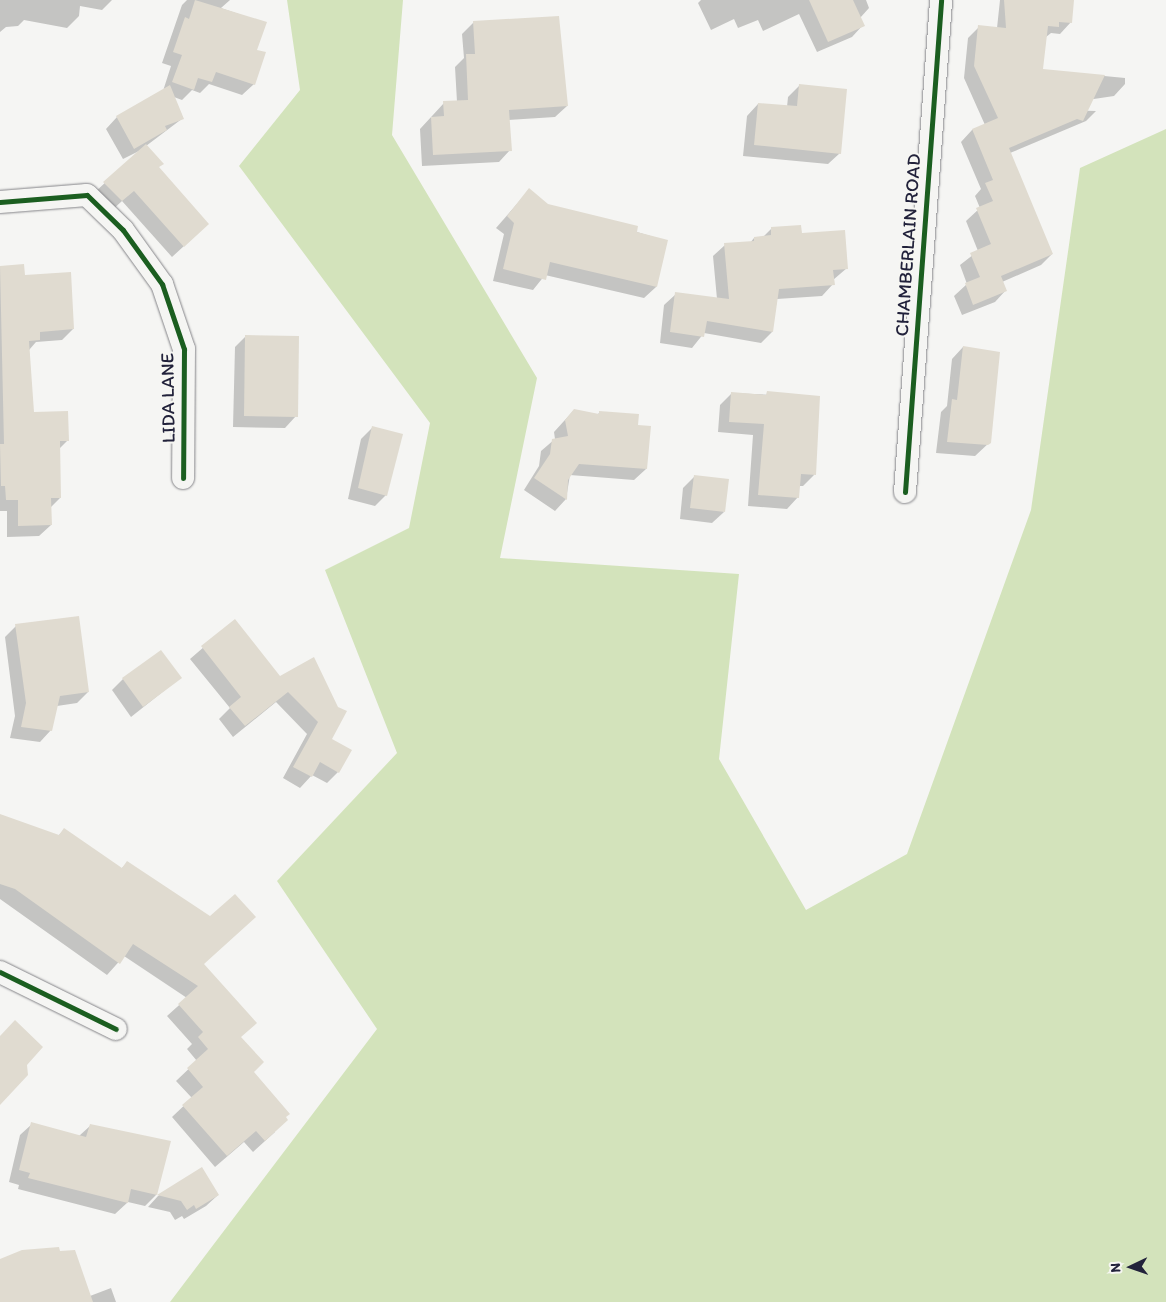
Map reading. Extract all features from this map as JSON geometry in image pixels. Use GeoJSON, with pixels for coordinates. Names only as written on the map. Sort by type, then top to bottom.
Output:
{"type":"FeatureCollection","features":[{"type":"Feature","properties":{"kind":"street","name":"CHAMBERLAIN ROAD"},"geometry":{"type":"LineString","coordinates":[[905,492],[941,0]]}},
{"type":"Feature","properties":{"kind":"street","name":"LIDA LANE"},"geometry":{"type":"LineString","coordinates":[[0,202],[87,195],[122,230],[162,284],[184,349],[183,478]]}},
{"type":"Feature","properties":{"kind":"street"},"geometry":{"type":"LineString","coordinates":[[0,972],[116,1029]]}},
{"type":"Feature","properties":{"kind":"green space"},"geometry":{"type":"Polygon","coordinates":[[[287,0],[403,0],[392,135],[537,378],[500,558],[739,574],[719,759],[806,910],[907,854],[1031,510],[1080,168],[1166,129],[1166,1302],[170,1302],[377,1029],[277,881],[397,753],[325,570],[409,528],[430,423],[239,166],[300,90],[287,0]]]}},
{"type":"Feature","properties":{"kind":"building"},"geometry":{"type":"Polygon","coordinates":[[[195,0],[267,22],[257,50],[266,52],[255,85],[216,72],[212,82],[198,78],[194,90],[172,82],[182,55],[173,52],[185,17],[189,19],[195,0]]]}},
{"type":"Feature","properties":{"kind":"building"},"geometry":{"type":"Polygon","coordinates":[[[809,0],[853,0],[865,26],[828,42],[809,0]]]}},
{"type":"Feature","properties":{"kind":"building"},"geometry":{"type":"Polygon","coordinates":[[[1004,0],[1074,0],[1072,23],[1059,22],[1059,27],[1048,26],[1043,69],[1105,75],[1083,121],[1077,119],[1009,148],[1053,254],[1001,276],[1007,291],[973,305],[965,283],[980,277],[970,253],[991,244],[976,208],[993,201],[985,183],[993,180],[972,129],[998,118],[974,66],[978,25],[1006,28],[1004,0]]]}},
{"type":"Feature","properties":{"kind":"building"},"geometry":{"type":"Polygon","coordinates":[[[559,16],[568,106],[509,110],[512,151],[433,155],[431,117],[444,116],[443,101],[468,100],[466,54],[475,54],[473,21],[559,16]]]}},
{"type":"Feature","properties":{"kind":"building"},"geometry":{"type":"Polygon","coordinates":[[[799,84],[847,89],[841,154],[754,145],[758,103],[797,106],[799,84]]]}},
{"type":"Feature","properties":{"kind":"building"},"geometry":{"type":"Polygon","coordinates":[[[170,85],[184,119],[165,126],[167,130],[134,149],[116,116],[170,85]]]}},
{"type":"Feature","properties":{"kind":"building"},"geometry":{"type":"Polygon","coordinates":[[[146,144],[164,164],[159,167],[209,224],[184,247],[134,191],[122,201],[103,182],[146,144]]]}},
{"type":"Feature","properties":{"kind":"building"},"geometry":{"type":"Polygon","coordinates":[[[529,188],[548,204],[638,226],[637,232],[668,240],[657,287],[550,262],[546,280],[503,269],[514,223],[507,216],[529,188]]]}},
{"type":"Feature","properties":{"kind":"building"},"geometry":{"type":"Polygon","coordinates":[[[801,225],[802,233],[845,230],[848,269],[833,270],[835,285],[779,289],[773,332],[707,321],[704,337],[670,332],[675,292],[729,299],[724,243],[754,241],[754,237],[771,235],[771,227],[801,225]]]}},
{"type":"Feature","properties":{"kind":"building"},"geometry":{"type":"Polygon","coordinates":[[[24,264],[25,275],[71,272],[74,329],[40,332],[40,340],[29,341],[34,412],[68,411],[69,441],[60,441],[61,498],[51,498],[52,525],[18,526],[18,500],[6,500],[5,486],[1,486],[0,444],[4,444],[0,266],[24,264]]]}},
{"type":"Feature","properties":{"kind":"building"},"geometry":{"type":"Polygon","coordinates":[[[245,335],[299,336],[298,417],[244,416],[245,335]]]}},
{"type":"Feature","properties":{"kind":"building"},"geometry":{"type":"Polygon","coordinates":[[[963,346],[1000,352],[991,443],[988,445],[947,442],[952,399],[957,400],[963,346]]]}},
{"type":"Feature","properties":{"kind":"building"},"geometry":{"type":"Polygon","coordinates":[[[767,391],[820,396],[816,475],[801,474],[799,498],[758,495],[764,424],[729,422],[731,392],[766,395],[767,391]]]}},
{"type":"Feature","properties":{"kind":"building"},"geometry":{"type":"Polygon","coordinates":[[[574,409],[599,414],[599,411],[639,414],[638,425],[651,426],[647,469],[579,464],[568,480],[567,500],[534,478],[550,454],[552,439],[568,436],[565,420],[574,409]]]}},
{"type":"Feature","properties":{"kind":"building"},"geometry":{"type":"Polygon","coordinates":[[[372,426],[403,434],[387,496],[358,488],[372,426]]]}},
{"type":"Feature","properties":{"kind":"building"},"geometry":{"type":"Polygon","coordinates":[[[694,475],[729,479],[725,512],[690,508],[694,475]]]}},
{"type":"Feature","properties":{"kind":"building"},"geometry":{"type":"Polygon","coordinates":[[[79,616],[89,692],[60,696],[52,731],[21,727],[26,703],[15,624],[79,616]]]}},
{"type":"Feature","properties":{"kind":"building"},"geometry":{"type":"Polygon","coordinates":[[[235,619],[280,676],[314,657],[338,707],[347,711],[332,739],[352,750],[339,773],[320,762],[312,777],[293,767],[318,722],[288,692],[245,726],[229,707],[241,697],[201,646],[235,619]]]}},
{"type":"Feature","properties":{"kind":"building"},"geometry":{"type":"Polygon","coordinates":[[[161,650],[182,678],[143,707],[122,678],[161,650]]]}},
{"type":"Feature","properties":{"kind":"building"},"geometry":{"type":"Polygon","coordinates":[[[0,814],[59,835],[64,828],[122,868],[127,861],[210,916],[235,894],[256,917],[204,964],[257,1023],[241,1037],[264,1062],[254,1072],[290,1114],[286,1117],[288,1120],[265,1141],[256,1131],[227,1156],[182,1105],[203,1087],[187,1068],[208,1049],[198,1037],[203,1032],[178,1004],[198,986],[133,944],[120,964],[15,889],[0,884],[0,814]]]}},
{"type":"Feature","properties":{"kind":"building"},"geometry":{"type":"Polygon","coordinates":[[[15,1020],[43,1047],[27,1065],[28,1075],[0,1105],[0,1036],[15,1020]]]}},
{"type":"Feature","properties":{"kind":"building"},"geometry":{"type":"Polygon","coordinates":[[[31,1122],[86,1137],[90,1124],[171,1141],[157,1195],[131,1189],[128,1203],[28,1178],[30,1173],[19,1170],[31,1122]]]}},
{"type":"Feature","properties":{"kind":"building"},"geometry":{"type":"Polygon","coordinates":[[[202,1167],[219,1195],[196,1209],[194,1205],[187,1210],[181,1201],[157,1195],[202,1167]]]}},
{"type":"Feature","properties":{"kind":"building"},"geometry":{"type":"Polygon","coordinates":[[[59,1247],[60,1251],[75,1250],[93,1302],[0,1302],[0,1259],[22,1250],[59,1247]]]}},
{"type":"Feature","properties":{"kind":"cycle path"},"geometry":{"type":"LineString","coordinates":[[905,492],[941,0]]}},
{"type":"Feature","properties":{"kind":"cycle path"},"geometry":{"type":"LineString","coordinates":[[0,202],[87,195],[123,230],[162,284],[184,349],[183,478]]}},
{"type":"Feature","properties":{"kind":"cycle path"},"geometry":{"type":"LineString","coordinates":[[0,972],[116,1029]]}}]}
